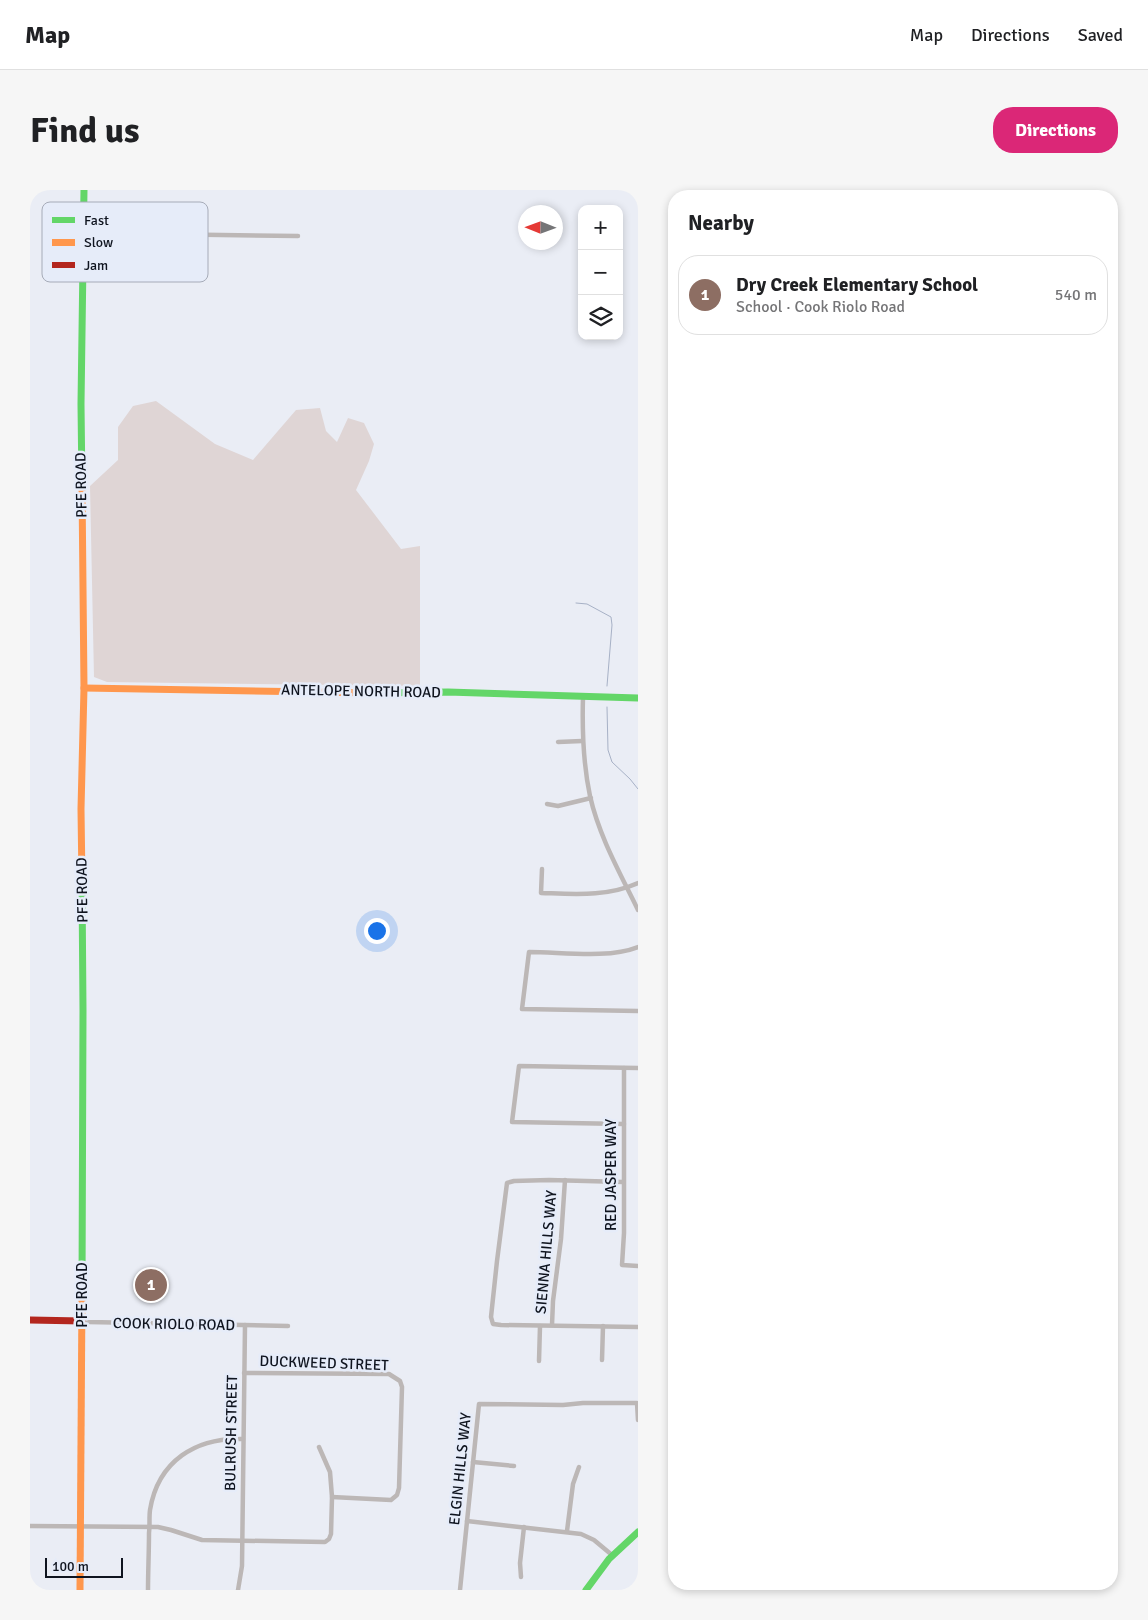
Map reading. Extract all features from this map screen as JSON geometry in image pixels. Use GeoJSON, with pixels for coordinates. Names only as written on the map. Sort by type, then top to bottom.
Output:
{"type":"FeatureCollection","features":[{"type":"Feature","properties":{"kind":"main road","name":"PFE ROAD"},"geometry":{"type":"LineString","coordinates":[[80,1590],[83,1011],[81,809],[84,688],[81,479],[83,282]]}},
{"type":"Feature","properties":{"kind":"main road","name":"ANTELOPE NORTH ROAD"},"geometry":{"type":"LineString","coordinates":[[84,688],[448,692],[638,698]]}},
{"type":"Feature","properties":{"kind":"main road","name":"COOK RIOLO ROAD"},"geometry":{"type":"LineString","coordinates":[[30,1320],[82,1321]]}},
{"type":"Feature","properties":{"kind":"main road"},"geometry":{"type":"LineString","coordinates":[[586,1590],[612,1555],[638,1532]]}},
{"type":"Feature","properties":{"kind":"street"},"geometry":{"type":"LineString","coordinates":[[208,235],[298,236]]}},
{"type":"Feature","properties":{"kind":"street"},"geometry":{"type":"LineString","coordinates":[[582,697],[582,741],[591,798],[610,851],[638,910]]}},
{"type":"Feature","properties":{"kind":"street"},"geometry":{"type":"LineString","coordinates":[[558,742],[582,741]]}},
{"type":"Feature","properties":{"kind":"street"},"geometry":{"type":"LineString","coordinates":[[546,804],[558,806],[591,798]]}},
{"type":"Feature","properties":{"kind":"street"},"geometry":{"type":"LineString","coordinates":[[542,869],[541,893],[595,894],[627,888],[638,883]]}},
{"type":"Feature","properties":{"kind":"street"},"geometry":{"type":"LineString","coordinates":[[638,947],[606,953],[528,952],[522,1009],[638,1011]]}},
{"type":"Feature","properties":{"kind":"street"},"geometry":{"type":"LineString","coordinates":[[624,1124],[512,1122],[519,1066],[638,1068]]}},
{"type":"Feature","properties":{"kind":"street","name":"RED JASPER WAY"},"geometry":{"type":"LineString","coordinates":[[624,1068],[624,1233],[622,1265],[638,1266]]}},
{"type":"Feature","properties":{"kind":"street"},"geometry":{"type":"LineString","coordinates":[[623,1182],[565,1180],[514,1181],[507,1183],[496,1261],[492,1317],[493,1324],[638,1327]]}},
{"type":"Feature","properties":{"kind":"street","name":"SIENNA HILLS WAY"},"geometry":{"type":"LineString","coordinates":[[552,1325],[565,1180]]}},
{"type":"Feature","properties":{"kind":"street","name":"COOK RIOLO ROAD"},"geometry":{"type":"LineString","coordinates":[[82,1321],[288,1326]]}},
{"type":"Feature","properties":{"kind":"street","name":"BULRUSH STREET"},"geometry":{"type":"LineString","coordinates":[[238,1590],[241,1574],[242,1541],[245,1326]]}},
{"type":"Feature","properties":{"kind":"street"},"geometry":{"type":"LineString","coordinates":[[539,1361],[540,1326]]}},
{"type":"Feature","properties":{"kind":"street"},"geometry":{"type":"LineString","coordinates":[[602,1360],[603,1326]]}},
{"type":"Feature","properties":{"kind":"street","name":"DUCKWEED STREET"},"geometry":{"type":"LineString","coordinates":[[244,1373],[389,1374],[400,1381],[402,1387],[400,1488],[397,1495],[391,1500],[332,1497]]}},
{"type":"Feature","properties":{"kind":"street","name":"ELGIN HILLS WAY"},"geometry":{"type":"LineString","coordinates":[[460,1590],[479,1404],[563,1405],[637,1403],[638,1420]]}},
{"type":"Feature","properties":{"kind":"street"},"geometry":{"type":"LineString","coordinates":[[148,1590],[149,1512],[152,1498],[159,1482],[174,1462],[186,1452],[206,1443],[229,1438],[243,1439]]}},
{"type":"Feature","properties":{"kind":"street"},"geometry":{"type":"LineString","coordinates":[[30,1526],[150,1527],[171,1530],[202,1540],[325,1542],[331,1534],[332,1497],[330,1472],[319,1447]]}},
{"type":"Feature","properties":{"kind":"street"},"geometry":{"type":"LineString","coordinates":[[473,1462],[514,1466]]}},
{"type":"Feature","properties":{"kind":"street"},"geometry":{"type":"LineString","coordinates":[[567,1532],[572,1484],[579,1468]]}},
{"type":"Feature","properties":{"kind":"street"},"geometry":{"type":"LineString","coordinates":[[467,1521],[587,1536],[612,1555]]}},
{"type":"Feature","properties":{"kind":"street"},"geometry":{"type":"LineString","coordinates":[[521,1576],[520,1563],[524,1527]]}},
{"type":"Feature","properties":{"kind":"shaded area"},"geometry":{"type":"Polygon","coordinates":[[[156,401],[215,444],[253,460],[296,410],[320,408],[326,431],[337,442],[348,418],[364,423],[374,444],[369,461],[356,490],[401,549],[420,546],[420,686],[107,682],[94,677],[90,486],[118,460],[118,427],[133,406],[156,401]]]}},
{"type":"Feature","properties":{"kind":"waterway"},"geometry":{"type":"LineString","coordinates":[[576,603],[587,604],[611,617],[607,686]]}},
{"type":"Feature","properties":{"kind":"waterway"},"geometry":{"type":"LineString","coordinates":[[607,707],[608,750],[612,762],[638,789]]}},
{"type":"Feature","properties":{"kind":"traffic: fast"},"geometry":{"type":"LineString","coordinates":[[84,190],[84,202]]}},
{"type":"Feature","properties":{"kind":"traffic: fast"},"geometry":{"type":"LineString","coordinates":[[82,488],[83,282]]}},
{"type":"Feature","properties":{"kind":"traffic: fast"},"geometry":{"type":"LineString","coordinates":[[376,693],[448,692],[638,698]]}},
{"type":"Feature","properties":{"kind":"traffic: fast"},"geometry":{"type":"LineString","coordinates":[[82,883],[82,1292]]}},
{"type":"Feature","properties":{"kind":"traffic: fast"},"geometry":{"type":"LineString","coordinates":[[586,1590],[609,1559],[638,1532]]}},
{"type":"Feature","properties":{"kind":"traffic: slow"},"geometry":{"type":"LineString","coordinates":[[82,488],[84,688],[81,809],[82,883]]}},
{"type":"Feature","properties":{"kind":"traffic: slow"},"geometry":{"type":"LineString","coordinates":[[84,688],[376,693]]}},
{"type":"Feature","properties":{"kind":"traffic: slow"},"geometry":{"type":"LineString","coordinates":[[80,1590],[82,1292]]}},
{"type":"Feature","properties":{"kind":"traffic: jam"},"geometry":{"type":"LineString","coordinates":[[30,1320],[82,1321]]}},
{"type":"Feature","properties":{"kind":"place","name":"Dry Creek Elementary School"},"geometry":{"type":"Point","coordinates":[151,1285]}}]}
